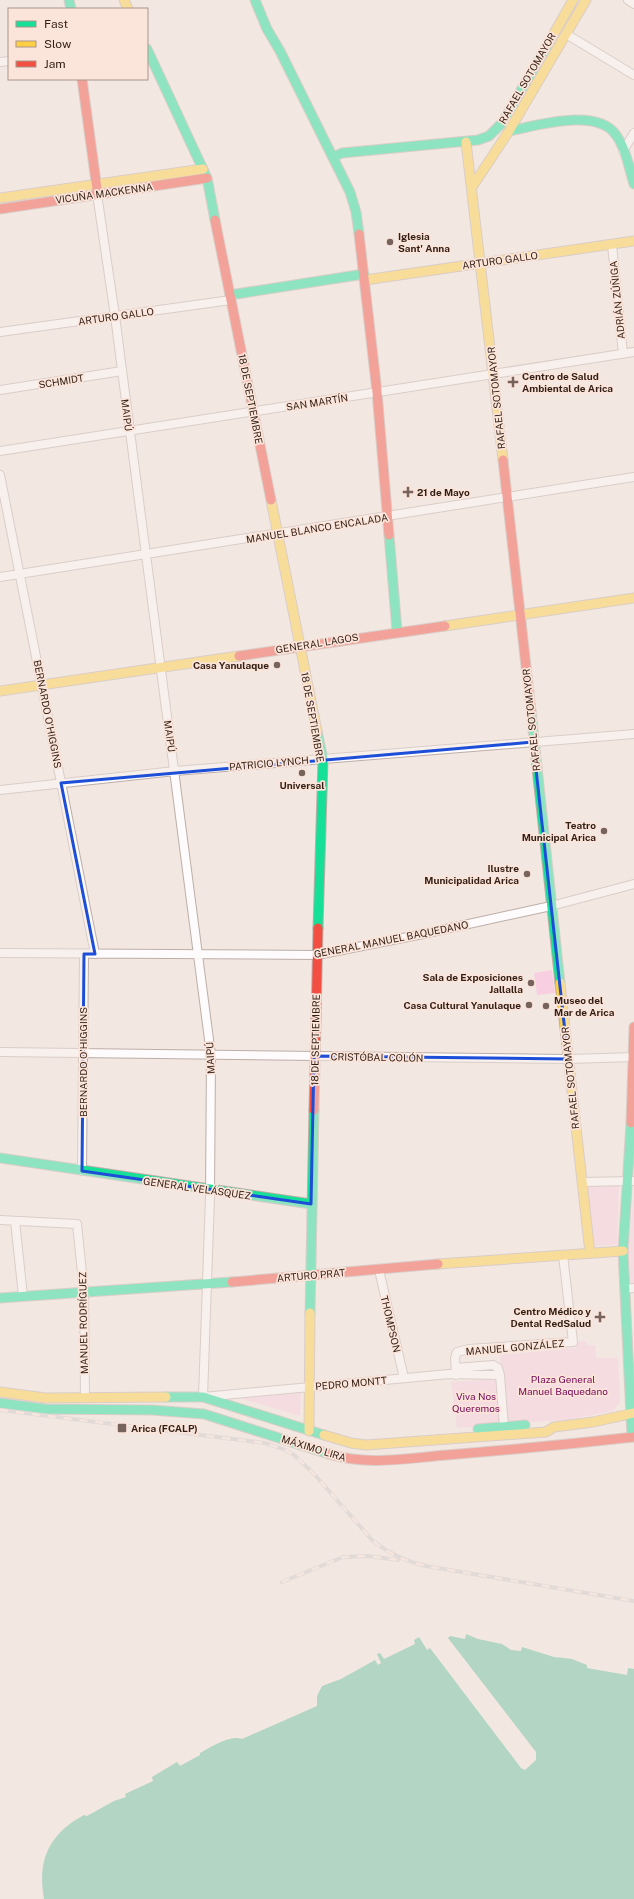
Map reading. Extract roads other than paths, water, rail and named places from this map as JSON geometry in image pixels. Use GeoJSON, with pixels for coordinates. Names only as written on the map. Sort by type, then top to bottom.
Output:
{"type":"FeatureCollection","features":[{"type":"Feature","properties":{"kind":"main road"},"geometry":{"type":"LineString","coordinates":[[255,0],[267,29],[350,192],[355,208],[365,277],[377,392],[397,631]]}},
{"type":"Feature","properties":{"kind":"main road","name":"RAFAEL SOTOMAYOR"},"geometry":{"type":"LineString","coordinates":[[573,0],[498,128],[489,136],[466,142],[481,262],[590,1253]]}},
{"type":"Feature","properties":{"kind":"main road","name":"RAFAEL SOTOMAYOR"},"geometry":{"type":"LineString","coordinates":[[472,187],[509,131],[586,0]]}},
{"type":"Feature","properties":{"kind":"main road","name":"18 DE SEPTIEMBRE"},"geometry":{"type":"LineString","coordinates":[[148,51],[208,178],[322,758],[311,1204],[309,1432]]}},
{"type":"Feature","properties":{"kind":"main road","name":"MAIPÚ"},"geometry":{"type":"LineString","coordinates":[[82,80],[97,194]]}},
{"type":"Feature","properties":{"kind":"main road"},"geometry":{"type":"LineString","coordinates":[[505,117],[504,125],[509,131],[579,120],[604,124],[611,129],[623,151],[634,184]]}},
{"type":"Feature","properties":{"kind":"main road"},"geometry":{"type":"LineString","coordinates":[[333,157],[342,153],[466,142]]}},
{"type":"Feature","properties":{"kind":"main road","name":"VICUÑA MACKENNA"},"geometry":{"type":"LineString","coordinates":[[0,198],[203,169]]}},
{"type":"Feature","properties":{"kind":"main road","name":"VICUÑA MACKENNA"},"geometry":{"type":"LineString","coordinates":[[0,209],[208,178]]}},
{"type":"Feature","properties":{"kind":"main road","name":"ARTURO GALLO"},"geometry":{"type":"LineString","coordinates":[[231,297],[365,277],[634,241]]}},
{"type":"Feature","properties":{"kind":"main road","name":"GENERAL LAGOS"},"geometry":{"type":"LineString","coordinates":[[0,690],[397,631],[634,598]]}},
{"type":"Feature","properties":{"kind":"main road"},"geometry":{"type":"LineString","coordinates":[[633,1437],[629,1288],[622,1251],[631,1180],[634,1027]]}},
{"type":"Feature","properties":{"kind":"main road","name":"GENERAL VELÁSQUEZ"},"geometry":{"type":"LineString","coordinates":[[0,1158],[311,1204]]}},
{"type":"Feature","properties":{"kind":"main road","name":"ARTURO PRAT"},"geometry":{"type":"LineString","coordinates":[[0,1298],[208,1284],[622,1251]]}},
{"type":"Feature","properties":{"kind":"main road","name":"MÁXIMO LIRA"},"geometry":{"type":"LineString","coordinates":[[0,1392],[46,1398],[203,1397],[309,1432],[351,1443],[366,1445],[455,1440],[546,1432],[554,1427],[593,1422],[632,1413]]}},
{"type":"Feature","properties":{"kind":"main road","name":"MÁXIMO LIRA"},"geometry":{"type":"LineString","coordinates":[[0,1403],[46,1410],[152,1410],[204,1414],[343,1458],[371,1461],[523,1449],[633,1437]]}},
{"type":"Feature","properties":{"kind":"main road","name":"MÁXIMO LIRA"},"geometry":{"type":"LineString","coordinates":[[455,1440],[460,1431],[545,1424],[554,1427]]}},
{"type":"Feature","properties":{"kind":"street"},"geometry":{"type":"LineString","coordinates":[[628,0],[634,4]]}},
{"type":"Feature","properties":{"kind":"street"},"geometry":{"type":"LineString","coordinates":[[566,34],[634,75]]}},
{"type":"Feature","properties":{"kind":"street"},"geometry":{"type":"LineString","coordinates":[[623,151],[634,133]]}},
{"type":"Feature","properties":{"kind":"street","name":"MAIPÚ"},"geometry":{"type":"LineString","coordinates":[[97,194],[115,316],[211,1055],[208,1284],[203,1397]]}},
{"type":"Feature","properties":{"kind":"street","name":"ADRIÁN ZÚÑIGA"},"geometry":{"type":"LineString","coordinates":[[612,245],[623,354]]}},
{"type":"Feature","properties":{"kind":"street","name":"ARTURO GALLO"},"geometry":{"type":"LineString","coordinates":[[0,332],[115,316],[231,297]]}},
{"type":"Feature","properties":{"kind":"street","name":"SAN MARTÍN"},"geometry":{"type":"LineString","coordinates":[[0,451],[634,352]]}},
{"type":"Feature","properties":{"kind":"street","name":"SCHMIDT"},"geometry":{"type":"LineString","coordinates":[[0,390],[122,371]]}},
{"type":"Feature","properties":{"kind":"street","name":"BERNARDO O'HIGGINS"},"geometry":{"type":"LineString","coordinates":[[0,475],[95,954]]}},
{"type":"Feature","properties":{"kind":"street","name":"MANUEL BLANCO ENCALADA"},"geometry":{"type":"LineString","coordinates":[[0,577],[634,477]]}},
{"type":"Feature","properties":{"kind":"street","name":"PATRICIO LYNCH"},"geometry":{"type":"LineString","coordinates":[[0,790],[175,771],[322,758],[634,734]]}},
{"type":"Feature","properties":{"kind":"street","name":"GENERAL MANUEL BAQUEDANO"},"geometry":{"type":"LineString","coordinates":[[0,953],[317,955],[551,906],[634,884]]}},
{"type":"Feature","properties":{"kind":"street","name":"BERNARDO O'HIGGINS"},"geometry":{"type":"LineString","coordinates":[[82,1171],[84,954]]}},
{"type":"Feature","properties":{"kind":"street","name":"CRISTÓBAL COLÓN"},"geometry":{"type":"LineString","coordinates":[[0,1052],[568,1059],[634,1056]]}},
{"type":"Feature","properties":{"kind":"street"},"geometry":{"type":"LineString","coordinates":[[582,1182],[631,1180]]}},
{"type":"Feature","properties":{"kind":"street"},"geometry":{"type":"LineString","coordinates":[[0,1220],[16,1221],[23,1296]]}},
{"type":"Feature","properties":{"kind":"street","name":"MANUEL RODRÍGUEZ"},"geometry":{"type":"LineString","coordinates":[[16,1221],[77,1224],[84,1292],[85,1398]]}},
{"type":"Feature","properties":{"kind":"street","name":"MANUEL GONZÁLEZ"},"geometry":{"type":"LineString","coordinates":[[456,1371],[455,1358],[457,1352],[469,1349],[573,1342],[563,1255]]}},
{"type":"Feature","properties":{"kind":"street","name":"THOMPSON"},"geometry":{"type":"LineString","coordinates":[[379,1270],[404,1378]]}},
{"type":"Feature","properties":{"kind":"street","name":"PEDRO MONTT"},"geometry":{"type":"LineString","coordinates":[[203,1397],[404,1378],[456,1371],[500,1375],[504,1427]]}},
{"type":"Feature","properties":{"kind":"railway"},"geometry":{"type":"LineString","coordinates":[[0,1410],[265,1443],[283,1449],[294,1455],[315,1475],[372,1540],[391,1553],[411,1562],[426,1566],[634,1601]]}},
{"type":"Feature","properties":{"kind":"railway"},"geometry":{"type":"LineString","coordinates":[[282,1582],[343,1557],[368,1556],[398,1560]]}},
{"type":"Feature","properties":{"kind":"place","name":"Iglesia Sant' Anna"},"geometry":{"type":"Point","coordinates":[390,242]}},
{"type":"Feature","properties":{"kind":"place","name":"Centro de Salud Ambiental de Arica"},"geometry":{"type":"Point","coordinates":[513,382]}},
{"type":"Feature","properties":{"kind":"place","name":"21 de Mayo"},"geometry":{"type":"Point","coordinates":[408,492]}},
{"type":"Feature","properties":{"kind":"place","name":"Casa Yanulaque"},"geometry":{"type":"Point","coordinates":[277,665]}},
{"type":"Feature","properties":{"kind":"place","name":"Universal"},"geometry":{"type":"Point","coordinates":[302,773]}},
{"type":"Feature","properties":{"kind":"place","name":"Teatro Municipal Arica"},"geometry":{"type":"Point","coordinates":[604,831]}},
{"type":"Feature","properties":{"kind":"place","name":"Ilustre Municipalidad Arica"},"geometry":{"type":"Point","coordinates":[527,874]}},
{"type":"Feature","properties":{"kind":"place","name":"Sala de Exposiciones Jallalla"},"geometry":{"type":"Point","coordinates":[531,983]}},
{"type":"Feature","properties":{"kind":"place","name":"Casa Cultural Yanulaque"},"geometry":{"type":"Point","coordinates":[529,1005]}},
{"type":"Feature","properties":{"kind":"place","name":"Museo del Mar de Arica"},"geometry":{"type":"Point","coordinates":[546,1006]}},
{"type":"Feature","properties":{"kind":"place","name":"Centro Médico y Dental RedSalud"},"geometry":{"type":"Point","coordinates":[600,1317]}},
{"type":"Feature","properties":{"kind":"place","name":"Arica (FCALP)"},"geometry":{"type":"Point","coordinates":[122,1428]}},
{"type":"Feature","properties":{"kind":"park label","name":"Plaza General Manuel Baquedano"},"geometry":{"type":"Point","coordinates":[563,1384]}},
{"type":"Feature","properties":{"kind":"park label","name":"Viva Nos Queremos"},"geometry":{"type":"Point","coordinates":[476,1402]}}]}
